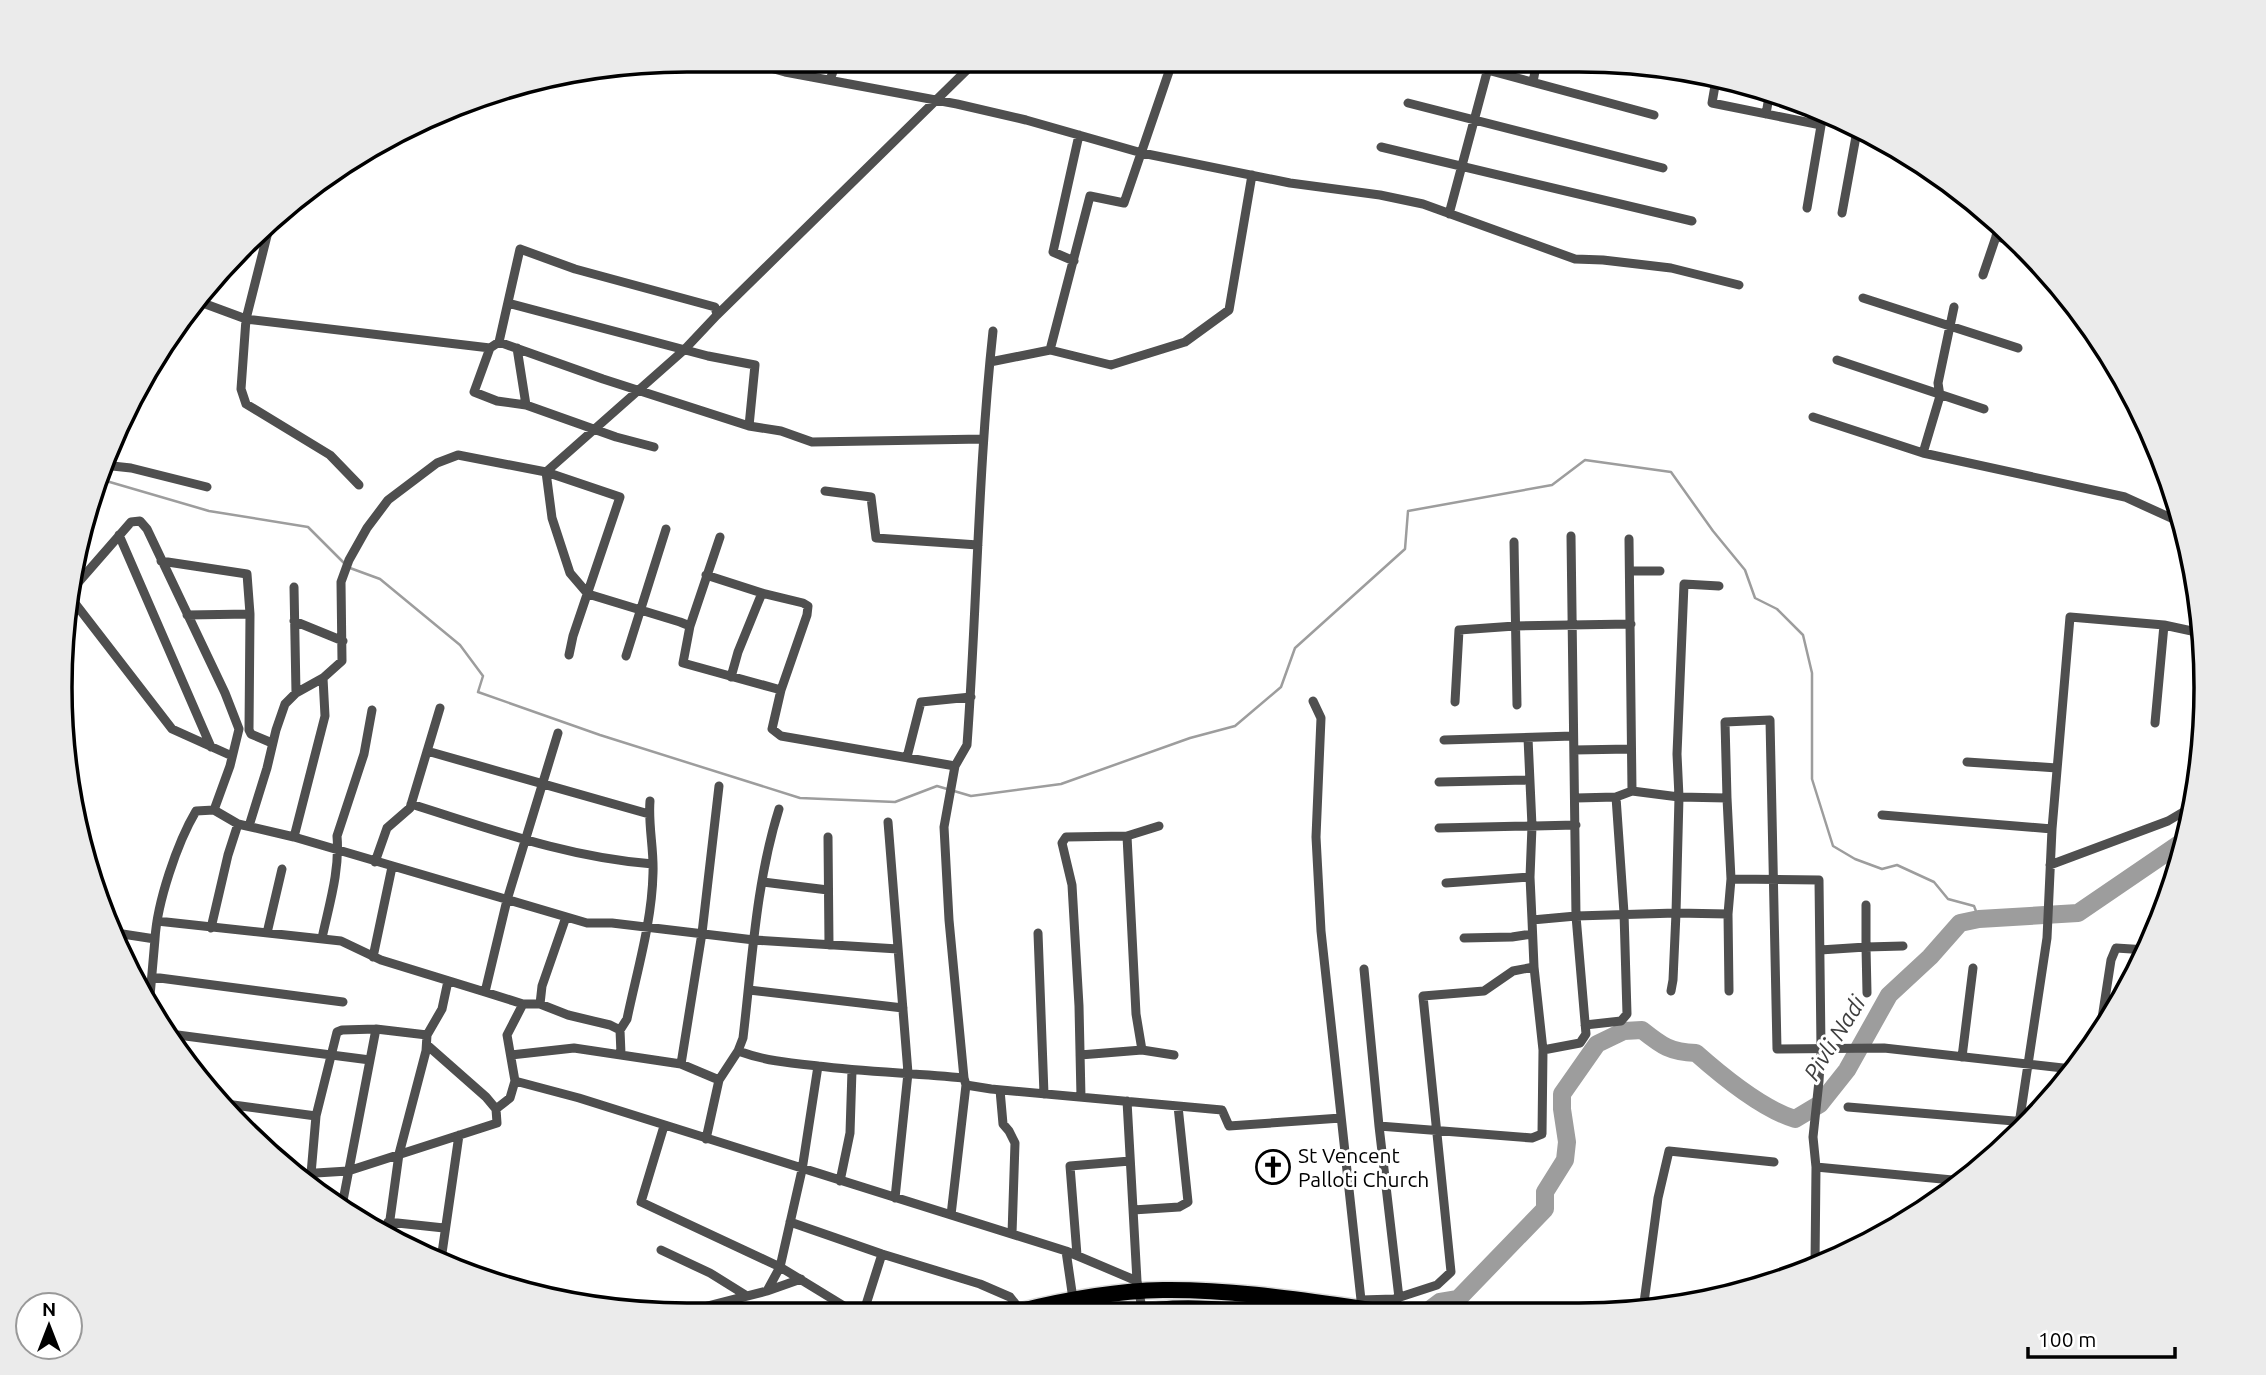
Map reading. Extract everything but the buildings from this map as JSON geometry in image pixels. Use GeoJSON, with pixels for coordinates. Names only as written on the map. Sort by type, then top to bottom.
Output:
{"type":"FeatureCollection","features":[{"type":"Feature","properties":{"kind":"highway"},"geometry":{"type":"LineString","coordinates":[[1055,1303],[1138,1286],[1222,1292],[1294,1303]]}},
{"type":"Feature","properties":{"kind":"street"},"geometry":{"type":"LineString","coordinates":[[785,72],[1026,120],[1142,153],[1290,183],[1380,195],[1423,204],[1575,259],[1671,268],[1739,285]]}},
{"type":"Feature","properties":{"kind":"street"},"geometry":{"type":"LineString","coordinates":[[830,80],[832,72]]}},
{"type":"Feature","properties":{"kind":"street"},"geometry":{"type":"LineString","coordinates":[[546,472],[684,350],[716,315],[965,72]]}},
{"type":"Feature","properties":{"kind":"street"},"geometry":{"type":"LineString","coordinates":[[1050,350],[1090,196],[1124,203],[1169,72]]}},
{"type":"Feature","properties":{"kind":"street"},"geometry":{"type":"LineString","coordinates":[[1449,214],[1487,72]]}},
{"type":"Feature","properties":{"kind":"street"},"geometry":{"type":"LineString","coordinates":[[1507,72],[1533,82],[1654,115]]}},
{"type":"Feature","properties":{"kind":"street"},"geometry":{"type":"LineString","coordinates":[[1533,82],[1535,72]]}},
{"type":"Feature","properties":{"kind":"street"},"geometry":{"type":"LineString","coordinates":[[1715,88],[1712,103],[1821,125],[1807,208]]}},
{"type":"Feature","properties":{"kind":"street"},"geometry":{"type":"LineString","coordinates":[[1766,114],[1768,102]]}},
{"type":"Feature","properties":{"kind":"street"},"geometry":{"type":"LineString","coordinates":[[1408,103],[1663,168]]}},
{"type":"Feature","properties":{"kind":"street"},"geometry":{"type":"LineString","coordinates":[[1074,261],[1052,252],[1079,135]]}},
{"type":"Feature","properties":{"kind":"street"},"geometry":{"type":"LineString","coordinates":[[1842,213],[1856,138]]}},
{"type":"Feature","properties":{"kind":"street"},"geometry":{"type":"LineString","coordinates":[[1381,147],[1692,221]]}},
{"type":"Feature","properties":{"kind":"street"},"geometry":{"type":"LineString","coordinates":[[990,362],[1050,350],[1111,365],[1185,342],[1229,310],[1252,175]]}},
{"type":"Feature","properties":{"kind":"street"},"geometry":{"type":"LineString","coordinates":[[1983,275],[1996,236]]}},
{"type":"Feature","properties":{"kind":"street"},"geometry":{"type":"LineString","coordinates":[[266,239],[246,319],[241,389],[246,404],[330,455],[359,485]]}},
{"type":"Feature","properties":{"kind":"street"},"geometry":{"type":"LineString","coordinates":[[654,447],[526,405],[498,401],[474,392],[495,345],[520,249],[575,269],[715,307],[716,315]]}},
{"type":"Feature","properties":{"kind":"street"},"geometry":{"type":"LineString","coordinates":[[1863,298],[2018,348]]}},
{"type":"Feature","properties":{"kind":"street"},"geometry":{"type":"LineString","coordinates":[[508,303],[684,350],[755,365],[750,426]]}},
{"type":"Feature","properties":{"kind":"street"},"geometry":{"type":"LineString","coordinates":[[206,304],[246,319],[517,348],[638,391],[812,442],[983,439]]}},
{"type":"Feature","properties":{"kind":"street"},"geometry":{"type":"LineString","coordinates":[[1923,453],[1939,394],[1938,383],[1954,307]]}},
{"type":"Feature","properties":{"kind":"street"},"geometry":{"type":"LineString","coordinates":[[951,1215],[965,1081],[950,933],[944,827],[955,765],[967,746],[983,439],[993,331]]}},
{"type":"Feature","properties":{"kind":"street"},"geometry":{"type":"LineString","coordinates":[[517,348],[526,405]]}},
{"type":"Feature","properties":{"kind":"street"},"geometry":{"type":"LineString","coordinates":[[1837,360],[1984,409]]}},
{"type":"Feature","properties":{"kind":"street"},"geometry":{"type":"LineString","coordinates":[[1814,417],[1923,453],[2125,497],[2170,518]]}},
{"type":"Feature","properties":{"kind":"street"},"geometry":{"type":"LineString","coordinates":[[249,826],[285,704],[296,693],[341,664],[341,582],[355,550],[388,500],[437,463],[458,455],[546,472],[620,497],[569,655]]}},
{"type":"Feature","properties":{"kind":"street"},"geometry":{"type":"LineString","coordinates":[[113,466],[207,487]]}},
{"type":"Feature","properties":{"kind":"street"},"geometry":{"type":"LineString","coordinates":[[546,472],[552,518],[570,573],[588,594],[690,626]]}},
{"type":"Feature","properties":{"kind":"street"},"geometry":{"type":"LineString","coordinates":[[825,491],[871,497],[876,538],[978,545]]}},
{"type":"Feature","properties":{"kind":"street"},"geometry":{"type":"LineString","coordinates":[[82,578],[131,522],[140,521],[147,529],[244,730],[272,743]]}},
{"type":"Feature","properties":{"kind":"street"},"geometry":{"type":"LineString","coordinates":[[626,656],[666,529]]}},
{"type":"Feature","properties":{"kind":"street"},"geometry":{"type":"LineString","coordinates":[[119,535],[211,747]]}},
{"type":"Feature","properties":{"kind":"street"},"geometry":{"type":"LineString","coordinates":[[1543,1050],[1580,1043],[1586,1034],[1576,916],[1571,536]]}},
{"type":"Feature","properties":{"kind":"street"},"geometry":{"type":"LineString","coordinates":[[720,537],[690,626],[683,663],[781,690]]}},
{"type":"Feature","properties":{"kind":"street"},"geometry":{"type":"LineString","coordinates":[[1629,540],[1632,791]]}},
{"type":"Feature","properties":{"kind":"street"},"geometry":{"type":"LineString","coordinates":[[1514,542],[1517,705]]}},
{"type":"Feature","properties":{"kind":"street"},"geometry":{"type":"LineString","coordinates":[[162,561],[244,573],[248,577],[250,614],[244,730],[232,756],[214,810]]}},
{"type":"Feature","properties":{"kind":"street"},"geometry":{"type":"LineString","coordinates":[[1630,571],[1660,571]]}},
{"type":"Feature","properties":{"kind":"street"},"geometry":{"type":"LineString","coordinates":[[706,575],[808,606],[781,690],[772,729],[780,736],[955,765]]}},
{"type":"Feature","properties":{"kind":"street"},"geometry":{"type":"LineString","coordinates":[[1671,991],[1676,913],[1679,797],[1677,754],[1684,584],[1719,586]]}},
{"type":"Feature","properties":{"kind":"street"},"geometry":{"type":"LineString","coordinates":[[294,587],[296,693]]}},
{"type":"Feature","properties":{"kind":"street"},"geometry":{"type":"LineString","coordinates":[[731,677],[762,593]]}},
{"type":"Feature","properties":{"kind":"street"},"geometry":{"type":"LineString","coordinates":[[77,606],[172,729],[232,756]]}},
{"type":"Feature","properties":{"kind":"street"},"geometry":{"type":"LineString","coordinates":[[187,615],[250,614]]}},
{"type":"Feature","properties":{"kind":"street"},"geometry":{"type":"LineString","coordinates":[[2022,1114],[2047,937],[2052,829],[2070,617],[2164,625],[2191,631]]}},
{"type":"Feature","properties":{"kind":"street"},"geometry":{"type":"LineString","coordinates":[[295,621],[343,641]]}},
{"type":"Feature","properties":{"kind":"street"},"geometry":{"type":"LineString","coordinates":[[1455,702],[1458,630],[1631,624]]}},
{"type":"Feature","properties":{"kind":"street"},"geometry":{"type":"LineString","coordinates":[[2155,723],[2164,625]]}},
{"type":"Feature","properties":{"kind":"street"},"geometry":{"type":"LineString","coordinates":[[294,837],[325,716],[323,678]]}},
{"type":"Feature","properties":{"kind":"street"},"geometry":{"type":"LineString","coordinates":[[907,757],[920,702],[971,697]]}},
{"type":"Feature","properties":{"kind":"street"},"geometry":{"type":"LineString","coordinates":[[1313,701],[1321,718],[1315,837],[1321,931],[1361,1303]]}},
{"type":"Feature","properties":{"kind":"street"},"geometry":{"type":"LineString","coordinates":[[375,862],[387,828],[410,808],[440,708]]}},
{"type":"Feature","properties":{"kind":"street"},"geometry":{"type":"LineString","coordinates":[[321,939],[334,886],[337,836],[364,754],[372,710]]}},
{"type":"Feature","properties":{"kind":"street"},"geometry":{"type":"LineString","coordinates":[[1730,991],[1728,914],[1731,879],[1725,722],[1769,720],[1777,1049],[1884,1048],[2062,1068]]}},
{"type":"Feature","properties":{"kind":"street"},"geometry":{"type":"LineString","coordinates":[[485,992],[507,900],[558,733]]}},
{"type":"Feature","properties":{"kind":"street"},"geometry":{"type":"LineString","coordinates":[[1444,740],[1573,736]]}},
{"type":"Feature","properties":{"kind":"street"},"geometry":{"type":"LineString","coordinates":[[1379,1126],[1532,1138],[1542,1134],[1543,1050],[1532,934],[1532,826],[1528,738]]}},
{"type":"Feature","properties":{"kind":"street"},"geometry":{"type":"LineString","coordinates":[[1574,750],[1630,749]]}},
{"type":"Feature","properties":{"kind":"street"},"geometry":{"type":"LineString","coordinates":[[427,751],[649,814]]}},
{"type":"Feature","properties":{"kind":"street"},"geometry":{"type":"LineString","coordinates":[[1968,762],[2057,768]]}},
{"type":"Feature","properties":{"kind":"street"},"geometry":{"type":"LineString","coordinates":[[1439,782],[1529,780]]}},
{"type":"Feature","properties":{"kind":"street"},"geometry":{"type":"LineString","coordinates":[[681,1064],[702,933],[719,786]]}},
{"type":"Feature","properties":{"kind":"street"},"geometry":{"type":"LineString","coordinates":[[1576,798],[1616,797],[1632,791],[1679,797],[1727,798]]}},
{"type":"Feature","properties":{"kind":"street"},"geometry":{"type":"LineString","coordinates":[[1585,1025],[1621,1021],[1628,1014],[1616,797]]}},
{"type":"Feature","properties":{"kind":"street"},"geometry":{"type":"LineString","coordinates":[[621,1054],[620,1030],[627,1019],[647,926],[653,872],[650,801]]}},
{"type":"Feature","properties":{"kind":"street"},"geometry":{"type":"LineString","coordinates":[[411,804],[526,840],[613,861],[653,864]]}},
{"type":"Feature","properties":{"kind":"street"},"geometry":{"type":"LineString","coordinates":[[706,1139],[719,1080],[738,1051],[743,1038],[763,882],[770,838],[779,809]]}},
{"type":"Feature","properties":{"kind":"street"},"geometry":{"type":"LineString","coordinates":[[151,989],[157,921],[184,832],[196,811],[214,810],[238,824],[294,837],[587,923],[647,926],[754,940],[898,949]]}},
{"type":"Feature","properties":{"kind":"street"},"geometry":{"type":"LineString","coordinates":[[2050,865],[2168,821],[2181,813]]}},
{"type":"Feature","properties":{"kind":"street"},"geometry":{"type":"LineString","coordinates":[[1882,815],[2052,829]]}},
{"type":"Feature","properties":{"kind":"street"},"geometry":{"type":"LineString","coordinates":[[888,822],[908,1073],[895,1198]]}},
{"type":"Feature","properties":{"kind":"street"},"geometry":{"type":"LineString","coordinates":[[211,928],[238,824]]}},
{"type":"Feature","properties":{"kind":"street"},"geometry":{"type":"LineString","coordinates":[[1439,828],[1576,825]]}},
{"type":"Feature","properties":{"kind":"street"},"geometry":{"type":"LineString","coordinates":[[1081,1097],[1072,885],[1062,843],[1066,837],[1127,836],[1159,826]]}},
{"type":"Feature","properties":{"kind":"street"},"geometry":{"type":"LineString","coordinates":[[828,836],[829,945]]}},
{"type":"Feature","properties":{"kind":"street"},"geometry":{"type":"LineString","coordinates":[[1127,836],[1136,1014],[1142,1050]]}},
{"type":"Feature","properties":{"kind":"street"},"geometry":{"type":"LineString","coordinates":[[373,957],[392,867]]}},
{"type":"Feature","properties":{"kind":"street"},"geometry":{"type":"LineString","coordinates":[[267,933],[282,869]]}},
{"type":"Feature","properties":{"kind":"street"},"geometry":{"type":"LineString","coordinates":[[1446,883],[1530,877]]}},
{"type":"Feature","properties":{"kind":"street"},"geometry":{"type":"LineString","coordinates":[[1731,879],[1819,880],[1821,1048],[1813,1137],[1816,1167],[1815,1256]]}},
{"type":"Feature","properties":{"kind":"street"},"geometry":{"type":"LineString","coordinates":[[763,882],[828,890]]}},
{"type":"Feature","properties":{"kind":"street"},"geometry":{"type":"LineString","coordinates":[[1866,905],[1867,993]]}},
{"type":"Feature","properties":{"kind":"street"},"geometry":{"type":"LineString","coordinates":[[1532,920],[1624,913],[1728,914]]}},
{"type":"Feature","properties":{"kind":"street"},"geometry":{"type":"LineString","coordinates":[[540,1004],[542,986],[566,917]]}},
{"type":"Feature","properties":{"kind":"street"},"geometry":{"type":"LineString","coordinates":[[157,921],[341,941],[373,957],[523,1004],[540,1004],[620,1030]]}},
{"type":"Feature","properties":{"kind":"street"},"geometry":{"type":"LineString","coordinates":[[1038,933],[1044,1094]]}},
{"type":"Feature","properties":{"kind":"street"},"geometry":{"type":"LineString","coordinates":[[124,934],[155,939]]}},
{"type":"Feature","properties":{"kind":"street"},"geometry":{"type":"LineString","coordinates":[[1464,938],[1532,934]]}},
{"type":"Feature","properties":{"kind":"street"},"geometry":{"type":"LineString","coordinates":[[1820,950],[1903,946]]}},
{"type":"Feature","properties":{"kind":"street"},"geometry":{"type":"LineString","coordinates":[[2109,1000],[2111,960],[2116,948],[2136,949]]}},
{"type":"Feature","properties":{"kind":"street"},"geometry":{"type":"LineString","coordinates":[[1409,1303],[1437,1285],[1451,1272],[1423,996],[1485,991],[1513,971],[1534,967]]}},
{"type":"Feature","properties":{"kind":"street"},"geometry":{"type":"LineString","coordinates":[[1962,1057],[1973,968]]}},
{"type":"Feature","properties":{"kind":"street"},"geometry":{"type":"LineString","coordinates":[[1364,969],[1400,1303]]}},
{"type":"Feature","properties":{"kind":"street"},"geometry":{"type":"LineString","coordinates":[[152,977],[343,1002]]}},
{"type":"Feature","properties":{"kind":"street"},"geometry":{"type":"LineString","coordinates":[[388,1225],[399,1154],[412,1110],[427,1040],[442,1009],[449,981]]}},
{"type":"Feature","properties":{"kind":"street"},"geometry":{"type":"LineString","coordinates":[[749,990],[903,1007]]}},
{"type":"Feature","properties":{"kind":"street"},"geometry":{"type":"LineString","coordinates":[[496,1109],[510,1098],[515,1081],[507,1035],[523,1004]]}},
{"type":"Feature","properties":{"kind":"street"},"geometry":{"type":"LineString","coordinates":[[343,1198],[376,1029]]}},
{"type":"Feature","properties":{"kind":"street"},"geometry":{"type":"LineString","coordinates":[[307,1171],[316,1116],[339,1031],[376,1029],[427,1040],[496,1109],[497,1123],[348,1171],[310,1174]]}},
{"type":"Feature","properties":{"kind":"street"},"geometry":{"type":"LineString","coordinates":[[180,1035],[370,1060]]}},
{"type":"Feature","properties":{"kind":"street"},"geometry":{"type":"LineString","coordinates":[[511,1055],[574,1048],[681,1064],[719,1080]]}},
{"type":"Feature","properties":{"kind":"street"},"geometry":{"type":"LineString","coordinates":[[1080,1055],[1142,1050],[1174,1055]]}},
{"type":"Feature","properties":{"kind":"street"},"geometry":{"type":"LineString","coordinates":[[738,1051],[763,1060],[908,1073],[965,1081],[1000,1090],[1222,1110],[1229,1126],[1341,1118]]}},
{"type":"Feature","properties":{"kind":"street"},"geometry":{"type":"LineString","coordinates":[[767,1291],[780,1267],[802,1170],[818,1066]]}},
{"type":"Feature","properties":{"kind":"street"},"geometry":{"type":"LineString","coordinates":[[840,1181],[850,1133],[852,1070]]}},
{"type":"Feature","properties":{"kind":"street"},"geometry":{"type":"LineString","coordinates":[[515,1081],[1066,1251],[1138,1286]]}},
{"type":"Feature","properties":{"kind":"street"},"geometry":{"type":"LineString","coordinates":[[1000,1090],[1003,1124],[1015,1143],[1012,1234]]}},
{"type":"Feature","properties":{"kind":"street"},"geometry":{"type":"LineString","coordinates":[[1127,1101],[1139,1303]]}},
{"type":"Feature","properties":{"kind":"street"},"geometry":{"type":"LineString","coordinates":[[236,1105],[316,1116]]}},
{"type":"Feature","properties":{"kind":"street"},"geometry":{"type":"LineString","coordinates":[[1133,1210],[1180,1207],[1188,1202],[1178,1106]]}},
{"type":"Feature","properties":{"kind":"street"},"geometry":{"type":"LineString","coordinates":[[1848,1107],[2013,1124]]}},
{"type":"Feature","properties":{"kind":"street"},"geometry":{"type":"LineString","coordinates":[[664,1126],[641,1202],[780,1267],[840,1303]]}},
{"type":"Feature","properties":{"kind":"street"},"geometry":{"type":"LineString","coordinates":[[442,1252],[458,1135]]}},
{"type":"Feature","properties":{"kind":"street"},"geometry":{"type":"LineString","coordinates":[[1644,1299],[1658,1198],[1669,1151],[1774,1162]]}},
{"type":"Feature","properties":{"kind":"street"},"geometry":{"type":"LineString","coordinates":[[1077,1255],[1070,1166],[1130,1161]]}},
{"type":"Feature","properties":{"kind":"street"},"geometry":{"type":"LineString","coordinates":[[1816,1167],[1948,1180]]}},
{"type":"Feature","properties":{"kind":"street"},"geometry":{"type":"LineString","coordinates":[[388,1222],[444,1228]]}},
{"type":"Feature","properties":{"kind":"street"},"geometry":{"type":"LineString","coordinates":[[790,1222],[981,1284],[1010,1297],[1012,1303]]}},
{"type":"Feature","properties":{"kind":"street"},"geometry":{"type":"LineString","coordinates":[[661,1250],[710,1273],[747,1296]]}},
{"type":"Feature","properties":{"kind":"street"},"geometry":{"type":"LineString","coordinates":[[1066,1251],[1073,1299]]}},
{"type":"Feature","properties":{"kind":"street"},"geometry":{"type":"LineString","coordinates":[[866,1303],[882,1254]]}},
{"type":"Feature","properties":{"kind":"street"},"geometry":{"type":"LineString","coordinates":[[728,1303],[801,1279]]}},
{"type":"Feature","properties":{"kind":"waterway"},"geometry":{"type":"LineString","coordinates":[[350,568],[380,579],[460,645],[483,676],[478,692],[600,735],[800,798],[895,802],[937,786],[971,796],[1061,784],[1190,738],[1235,726],[1281,687],[1295,648],[1405,549],[1408,511],[1552,485],[1585,460],[1671,472],[1745,570],[1755,598],[1777,609],[1803,635],[1812,673],[1812,779],[1833,846],[1855,859],[1882,869],[1897,865],[1934,882],[1948,899],[1974,906],[1979,919]]}},
{"type":"Feature","properties":{"kind":"waterway"},"geometry":{"type":"LineString","coordinates":[[107,481],[209,511],[308,527],[345,564]]}},
{"type":"Feature","properties":{"kind":"waterway","name":"Pivli Nadi"},"geometry":{"type":"LineString","coordinates":[[1439,1303],[1458,1299],[1545,1209],[1545,1192],[1565,1160],[1567,1142],[1562,1094],[1597,1044],[1624,1031],[1642,1030],[1667,1047],[1696,1053],[1756,1100],[1795,1119],[1820,1104],[1847,1070],[1889,995],[1930,957],[1960,923],[1979,919],[2078,913],[2173,848]]}},
{"type":"Feature","properties":{"kind":"place","name":"St Vencent Palloti Church"},"geometry":{"type":"Point","coordinates":[1273,1167]}}]}
